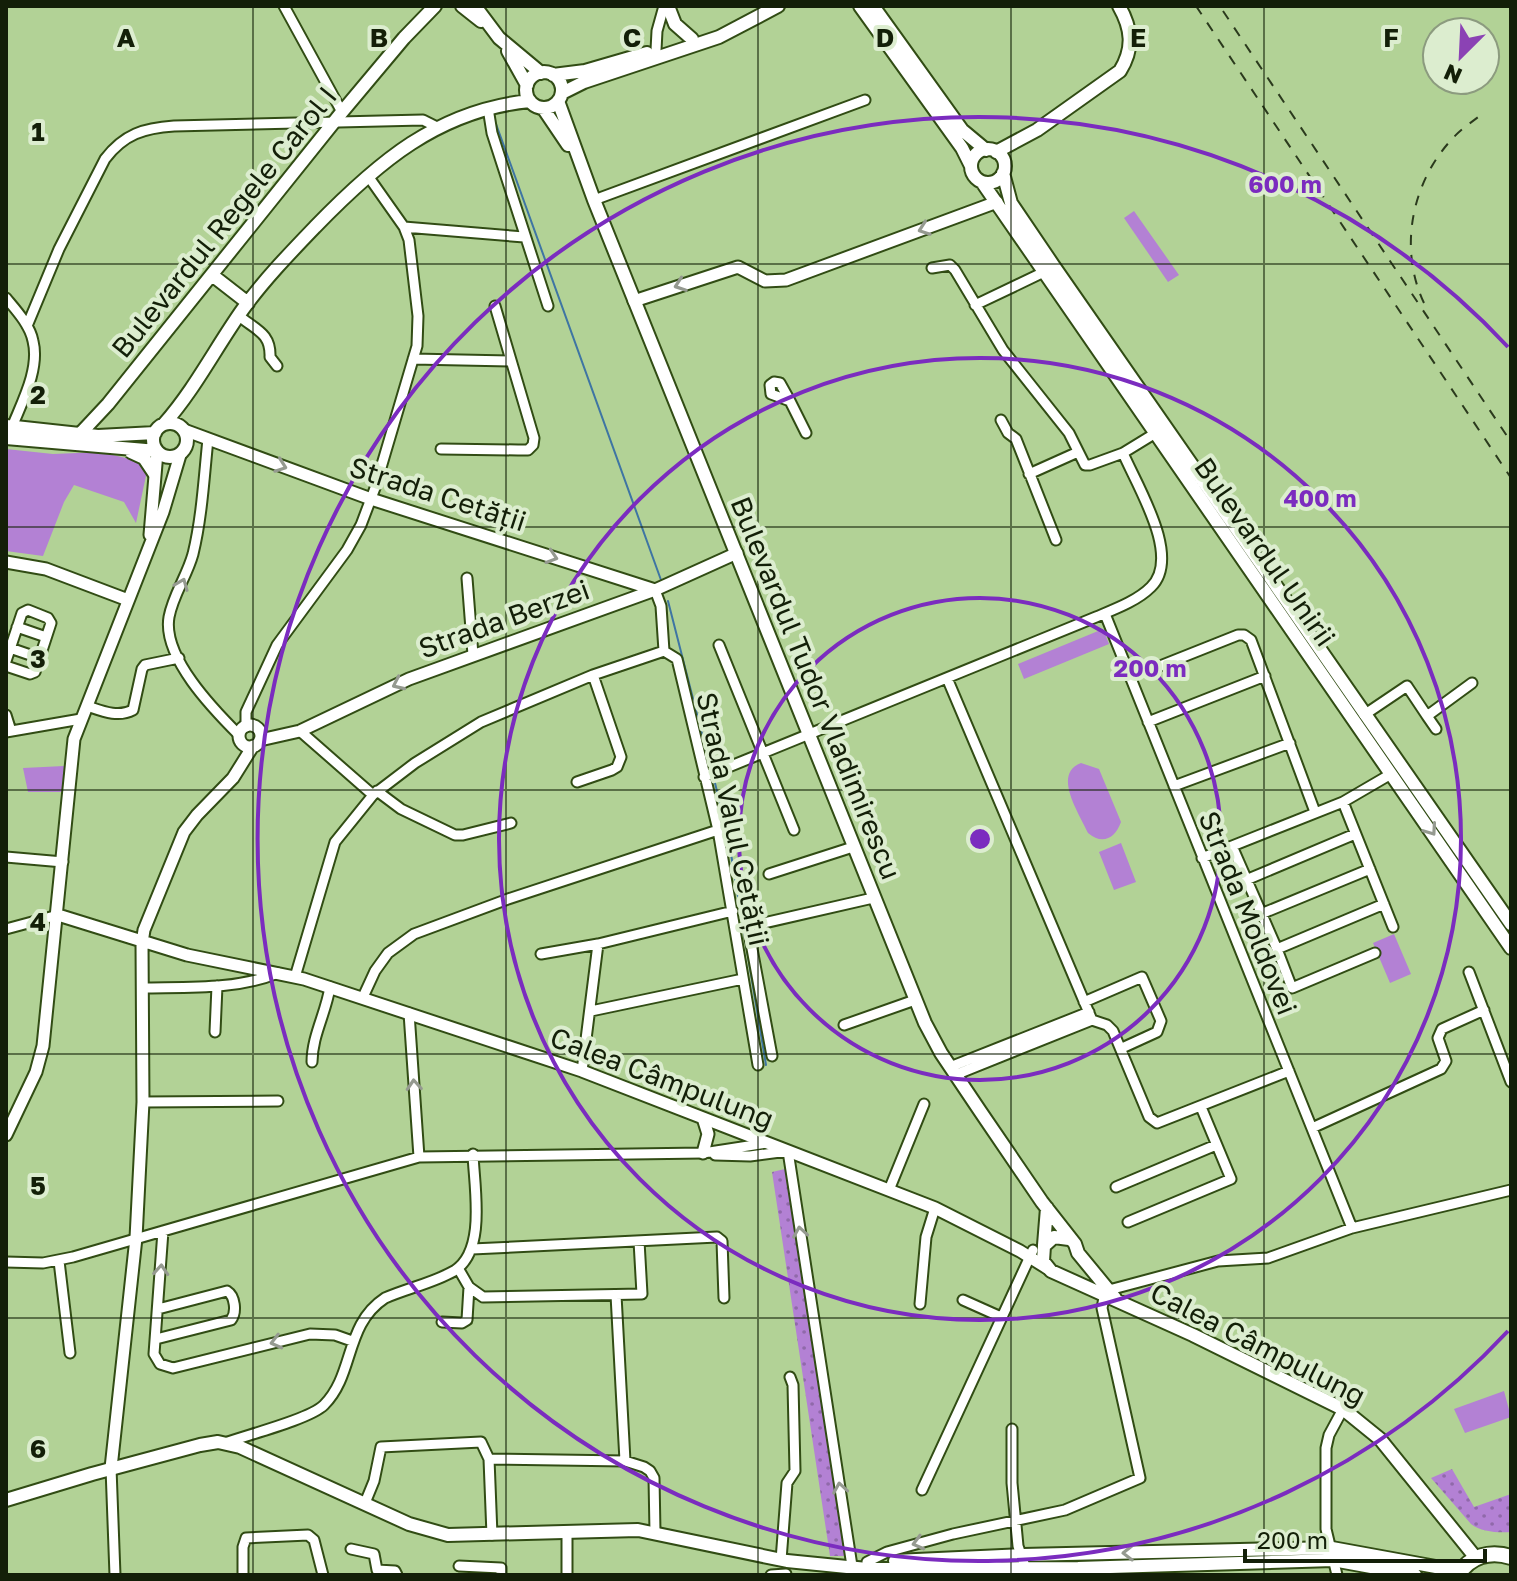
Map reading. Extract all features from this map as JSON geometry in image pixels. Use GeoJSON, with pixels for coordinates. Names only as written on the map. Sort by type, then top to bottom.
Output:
{"type":"FeatureCollection","features":[{"type":"Feature","properties":{"kind":"main road","name":"Bulevardul Regele Carol I"},"geometry":{"type":"LineString","coordinates":[[404,38],[423,6]]}},
{"type":"Feature","properties":{"kind":"main road","name":"Bulevardul Regele Carol I"},"geometry":{"type":"LineString","coordinates":[[79,435],[103,410],[338,117],[435,6]]}},
{"type":"Feature","properties":{"kind":"main road"},"geometry":{"type":"LineString","coordinates":[[462,6],[560,82],[560,97]]}},
{"type":"Feature","properties":{"kind":"main road"},"geometry":{"type":"LineString","coordinates":[[475,6],[527,86],[530,101]]}},
{"type":"Feature","properties":{"kind":"main road"},"geometry":{"type":"LineString","coordinates":[[666,6],[675,24],[692,39]]}},
{"type":"Feature","properties":{"kind":"main road"},"geometry":{"type":"LineString","coordinates":[[157,451],[153,441],[160,429],[186,399],[248,303],[310,232],[368,176],[404,147],[437,127],[488,107],[527,86],[533,76],[585,71],[692,39],[761,6]]}},
{"type":"Feature","properties":{"kind":"main road"},"geometry":{"type":"LineString","coordinates":[[488,107],[530,101],[543,108],[553,106],[560,97],[584,82],[719,37],[778,6]]}},
{"type":"Feature","properties":{"kind":"main road"},"geometry":{"type":"LineString","coordinates":[[860,6],[962,148],[973,175],[982,182],[993,182],[1035,131]]}},
{"type":"Feature","properties":{"kind":"main road"},"geometry":{"type":"LineString","coordinates":[[873,6],[968,138],[991,151],[1003,168]]}},
{"type":"Feature","properties":{"kind":"main road"},"geometry":{"type":"LineString","coordinates":[[971,166],[974,156],[1035,131],[1120,71],[1131,44],[1128,23],[1119,6]]}},
{"type":"Feature","properties":{"kind":"main road","name":"Bulevardul Tudor Vladimirescu"},"geometry":{"type":"LineString","coordinates":[[560,97],[594,200],[915,1000],[952,1071],[1069,1239]]}},
{"type":"Feature","properties":{"kind":"main road","name":"Bulevardul Tudor Vladimirescu"},"geometry":{"type":"LineString","coordinates":[[543,108],[580,164]]}},
{"type":"Feature","properties":{"kind":"main road","name":"Bulevardul Unirii"},"geometry":{"type":"LineString","coordinates":[[1003,168],[1011,203],[1048,269]]}},
{"type":"Feature","properties":{"kind":"main road","name":"Bulevardul Unirii"},"geometry":{"type":"LineString","coordinates":[[982,182],[1048,269],[1158,431],[1476,882],[1497,914],[1511,948]]}},
{"type":"Feature","properties":{"kind":"main road"},"geometry":{"type":"LineString","coordinates":[[212,275],[248,303]]}},
{"type":"Feature","properties":{"kind":"main road"},"geometry":{"type":"LineString","coordinates":[[8,430],[157,451],[167,457],[183,439],[186,399]]}},
{"type":"Feature","properties":{"kind":"main road"},"geometry":{"type":"LineString","coordinates":[[103,410],[103,421],[109,430],[127,436]]}},
{"type":"Feature","properties":{"kind":"main road"},"geometry":{"type":"LineString","coordinates":[[8,430],[127,436],[173,423],[183,439]]}},
{"type":"Feature","properties":{"kind":"main road"},"geometry":{"type":"LineString","coordinates":[[116,447],[144,458],[154,473]]}},
{"type":"Feature","properties":{"kind":"main road","name":"Bulevardul Unirii"},"geometry":{"type":"LineString","coordinates":[[1497,914],[1511,924]]}},
{"type":"Feature","properties":{"kind":"main road"},"geometry":{"type":"LineString","coordinates":[[1034,1250],[1047,1208]]}},
{"type":"Feature","properties":{"kind":"main road"},"geometry":{"type":"LineString","coordinates":[[1034,1250],[1055,1237],[1069,1239],[1110,1294]]}},
{"type":"Feature","properties":{"kind":"main road"},"geometry":{"type":"LineString","coordinates":[[1034,1250],[1053,1271],[1073,1268],[1078,1253]]}},
{"type":"Feature","properties":{"kind":"main road","name":"Calea Câmpulung"},"geometry":{"type":"LineString","coordinates":[[1053,1271],[1110,1294],[1310,1390],[1343,1409],[1380,1439],[1476,1558]]}},
{"type":"Feature","properties":{"kind":"main road"},"geometry":{"type":"LineString","coordinates":[[6,1500],[111,1468],[200,1445],[225,1443],[409,1524],[434,1532],[492,1535],[632,1530],[655,1532],[785,1568],[1026,1566],[1332,1554],[1461,1571],[1476,1558],[1491,1553],[1509,1554]]}},
{"type":"Feature","properties":{"kind":"main road"},"geometry":{"type":"LineString","coordinates":[[1207,1557],[1316,1548],[1415,1575]]}},
{"type":"Feature","properties":{"kind":"street"},"geometry":{"type":"LineString","coordinates":[[284,6],[338,117]]}},
{"type":"Feature","properties":{"kind":"street"},"geometry":{"type":"LineString","coordinates":[[656,50],[657,31],[666,6]]}},
{"type":"Feature","properties":{"kind":"street"},"geometry":{"type":"LineString","coordinates":[[594,200],[865,100]]}},
{"type":"Feature","properties":{"kind":"street"},"geometry":{"type":"LineString","coordinates":[[488,107],[492,133],[548,306]]}},
{"type":"Feature","properties":{"kind":"street"},"geometry":{"type":"LineString","coordinates":[[27,326],[81,203],[105,159],[124,138],[157,127],[338,117],[423,120],[437,127]]}},
{"type":"Feature","properties":{"kind":"street"},"geometry":{"type":"LineString","coordinates":[[115,1575],[111,1468],[136,1238],[143,1102],[142,943],[153,905],[184,832],[233,778],[240,766],[249,735],[246,712],[277,645],[353,540],[371,499],[413,359],[419,331],[410,243],[404,227],[368,176]]}},
{"type":"Feature","properties":{"kind":"street"},"geometry":{"type":"LineString","coordinates":[[634,301],[738,267],[765,281],[786,280],[997,202]]}},
{"type":"Feature","properties":{"kind":"street"},"geometry":{"type":"LineString","coordinates":[[404,227],[524,237]]}},
{"type":"Feature","properties":{"kind":"street"},"geometry":{"type":"LineString","coordinates":[[932,268],[950,265],[1003,350],[1069,433],[1082,463],[1087,466],[1123,453],[1158,431]]}},
{"type":"Feature","properties":{"kind":"street"},"geometry":{"type":"LineString","coordinates":[[975,305],[1048,269]]}},
{"type":"Feature","properties":{"kind":"street"},"geometry":{"type":"LineString","coordinates":[[6,298],[27,326],[34,342],[33,365],[8,430]]}},
{"type":"Feature","properties":{"kind":"street"},"geometry":{"type":"LineString","coordinates":[[441,449],[528,450],[533,445],[534,438],[495,306]]}},
{"type":"Feature","properties":{"kind":"street"},"geometry":{"type":"LineString","coordinates":[[239,316],[268,339],[270,357],[277,366]]}},
{"type":"Feature","properties":{"kind":"street"},"geometry":{"type":"LineString","coordinates":[[413,359],[511,361]]}},
{"type":"Feature","properties":{"kind":"street"},"geometry":{"type":"LineString","coordinates":[[790,401],[806,433]]}},
{"type":"Feature","properties":{"kind":"street"},"geometry":{"type":"LineString","coordinates":[[1001,420],[1008,433],[1016,439],[1056,540]]}},
{"type":"Feature","properties":{"kind":"street"},"geometry":{"type":"LineString","coordinates":[[6,1135],[40,1061],[58,915],[74,739],[163,512],[183,439],[208,439],[194,547],[168,622],[179,658],[208,704],[230,725],[249,735]]}},
{"type":"Feature","properties":{"kind":"street","name":"Strada Cetății"},"geometry":{"type":"LineString","coordinates":[[208,439],[371,499],[655,590]]}},
{"type":"Feature","properties":{"kind":"street"},"geometry":{"type":"LineString","coordinates":[[149,542],[157,451]]}},
{"type":"Feature","properties":{"kind":"street"},"geometry":{"type":"LineString","coordinates":[[1029,474],[1078,452]]}},
{"type":"Feature","properties":{"kind":"street"},"geometry":{"type":"LineString","coordinates":[[704,777],[1105,614],[1150,588],[1158,580],[1164,562],[1163,549],[1123,453]]}},
{"type":"Feature","properties":{"kind":"street","name":"Strada Berzei"},"geometry":{"type":"LineString","coordinates":[[249,735],[294,731],[409,679],[655,590],[737,553]]}},
{"type":"Feature","properties":{"kind":"street"},"geometry":{"type":"LineString","coordinates":[[6,562],[46,569],[128,600]]}},
{"type":"Feature","properties":{"kind":"street"},"geometry":{"type":"LineString","coordinates":[[467,578],[473,655]]}},
{"type":"Feature","properties":{"kind":"street","name":"Strada Valul Cetății"},"geometry":{"type":"LineString","coordinates":[[655,590],[661,606],[664,651],[677,659],[718,830],[758,1065]]}},
{"type":"Feature","properties":{"kind":"street"},"geometry":{"type":"LineString","coordinates":[[28,610],[48,618],[51,623],[46,637],[35,672],[30,674],[6,663],[22,613],[28,610]]}},
{"type":"Feature","properties":{"kind":"street","name":"Strada Moldovei"},"geometry":{"type":"LineString","coordinates":[[1105,614],[1352,1228]]}},
{"type":"Feature","properties":{"kind":"street"},"geometry":{"type":"LineString","coordinates":[[17,627],[46,637]]}},
{"type":"Feature","properties":{"kind":"street"},"geometry":{"type":"LineString","coordinates":[[1150,670],[1238,635],[1251,640],[1315,812]]}},
{"type":"Feature","properties":{"kind":"street"},"geometry":{"type":"LineString","coordinates":[[719,645],[794,830]]}},
{"type":"Feature","properties":{"kind":"street"},"geometry":{"type":"LineString","coordinates":[[10,648],[39,658]]}},
{"type":"Feature","properties":{"kind":"street"},"geometry":{"type":"LineString","coordinates":[[295,977],[335,842],[375,793],[481,722],[593,675],[664,651]]}},
{"type":"Feature","properties":{"kind":"street"},"geometry":{"type":"LineString","coordinates":[[87,706],[112,714],[125,714],[133,710],[145,665],[179,658]]}},
{"type":"Feature","properties":{"kind":"street"},"geometry":{"type":"LineString","coordinates":[[577,782],[612,770],[617,767],[621,757],[593,675]]}},
{"type":"Feature","properties":{"kind":"street"},"geometry":{"type":"LineString","coordinates":[[1148,722],[1265,676]]}},
{"type":"Feature","properties":{"kind":"street"},"geometry":{"type":"LineString","coordinates":[[947,678],[1088,1011],[1107,1025],[1122,1048],[1153,1121],[1162,1123],[1289,1071]]}},
{"type":"Feature","properties":{"kind":"street"},"geometry":{"type":"LineString","coordinates":[[1427,716],[1472,683]]}},
{"type":"Feature","properties":{"kind":"street"},"geometry":{"type":"LineString","coordinates":[[1359,718],[1407,686],[1436,729]]}},
{"type":"Feature","properties":{"kind":"street"},"geometry":{"type":"LineString","coordinates":[[6,715],[8,731],[81,719]]}},
{"type":"Feature","properties":{"kind":"street"},"geometry":{"type":"LineString","coordinates":[[294,731],[375,793],[455,835],[511,823]]}},
{"type":"Feature","properties":{"kind":"street"},"geometry":{"type":"LineString","coordinates":[[1174,786],[1290,743]]}},
{"type":"Feature","properties":{"kind":"street"},"geometry":{"type":"LineString","coordinates":[[1202,858],[1343,802],[1396,770]]}},
{"type":"Feature","properties":{"kind":"street"},"geometry":{"type":"LineString","coordinates":[[1343,802],[1393,927]]}},
{"type":"Feature","properties":{"kind":"street"},"geometry":{"type":"LineString","coordinates":[[363,997],[375,971],[388,953],[422,930],[718,830]]}},
{"type":"Feature","properties":{"kind":"street"},"geometry":{"type":"LineString","coordinates":[[1246,880],[1355,834]]}},
{"type":"Feature","properties":{"kind":"street"},"geometry":{"type":"LineString","coordinates":[[1232,846],[1292,988],[1375,953]]}},
{"type":"Feature","properties":{"kind":"street"},"geometry":{"type":"LineString","coordinates":[[769,874],[853,847]]}},
{"type":"Feature","properties":{"kind":"street"},"geometry":{"type":"LineString","coordinates":[[6,857],[63,862]]}},
{"type":"Feature","properties":{"kind":"street"},"geometry":{"type":"LineString","coordinates":[[1261,914],[1370,869]]}},
{"type":"Feature","properties":{"kind":"street","name":"Strada Valul Cetății"},"geometry":{"type":"LineString","coordinates":[[772,1056],[750,938],[751,926],[873,898]]}},
{"type":"Feature","properties":{"kind":"street"},"geometry":{"type":"LineString","coordinates":[[1277,949],[1384,904]]}},
{"type":"Feature","properties":{"kind":"street"},"geometry":{"type":"LineString","coordinates":[[541,954],[598,944],[733,911]]}},
{"type":"Feature","properties":{"kind":"street"},"geometry":{"type":"LineString","coordinates":[[6,929],[58,915]]}},
{"type":"Feature","properties":{"kind":"street","name":"Calea Câmpulung"},"geometry":{"type":"LineString","coordinates":[[58,915],[142,943],[330,987],[582,1071],[935,1208],[1034,1250]]}},
{"type":"Feature","properties":{"kind":"street"},"geometry":{"type":"LineString","coordinates":[[582,1071],[598,944]]}},
{"type":"Feature","properties":{"kind":"street"},"geometry":{"type":"LineString","coordinates":[[1469,972],[1511,1082]]}},
{"type":"Feature","properties":{"kind":"street","name":"Calea Câmpulung"},"geometry":{"type":"LineString","coordinates":[[142,988],[217,986],[250,982],[278,973]]}},
{"type":"Feature","properties":{"kind":"street"},"geometry":{"type":"LineString","coordinates":[[952,1071],[1088,1011],[1142,977],[1161,1021],[1157,1032],[1122,1048]]}},
{"type":"Feature","properties":{"kind":"street"},"geometry":{"type":"LineString","coordinates":[[591,1011],[743,979]]}},
{"type":"Feature","properties":{"kind":"street"},"geometry":{"type":"LineString","coordinates":[[215,1032],[217,986]]}},
{"type":"Feature","properties":{"kind":"street"},"geometry":{"type":"LineString","coordinates":[[312,1062],[314,1043],[330,987]]}},
{"type":"Feature","properties":{"kind":"street"},"geometry":{"type":"LineString","coordinates":[[844,1025],[915,1000]]}},
{"type":"Feature","properties":{"kind":"street"},"geometry":{"type":"LineString","coordinates":[[1312,1128],[1441,1069],[1446,1061],[1438,1038],[1442,1029],[1484,1010]]}},
{"type":"Feature","properties":{"kind":"street"},"geometry":{"type":"LineString","coordinates":[[409,1013],[419,1157]]}},
{"type":"Feature","properties":{"kind":"street"},"geometry":{"type":"LineString","coordinates":[[143,1102],[278,1101]]}},
{"type":"Feature","properties":{"kind":"street"},"geometry":{"type":"LineString","coordinates":[[889,1190],[924,1104]]}},
{"type":"Feature","properties":{"kind":"street"},"geometry":{"type":"LineString","coordinates":[[1128,1222],[1231,1179],[1201,1107]]}},
{"type":"Feature","properties":{"kind":"street"},"geometry":{"type":"LineString","coordinates":[[703,1118],[708,1134],[703,1153]]}},
{"type":"Feature","properties":{"kind":"street"},"geometry":{"type":"LineString","coordinates":[[703,1153],[767,1143]]}},
{"type":"Feature","properties":{"kind":"street"},"geometry":{"type":"LineString","coordinates":[[1116,1187],[1216,1145]]}},
{"type":"Feature","properties":{"kind":"street"},"geometry":{"type":"LineString","coordinates":[[6,1262],[59,1261],[419,1157],[703,1153],[750,1156],[788,1151],[852,1566]]}},
{"type":"Feature","properties":{"kind":"street"},"geometry":{"type":"LineString","coordinates":[[225,1443],[319,1410],[339,1382],[352,1341],[362,1321],[376,1304],[458,1268],[472,1249],[476,1231],[473,1154]]}},
{"type":"Feature","properties":{"kind":"street"},"geometry":{"type":"LineString","coordinates":[[873,1569],[881,1554],[1065,1510],[1140,1478],[1102,1308],[1110,1294],[1218,1261],[1268,1258],[1352,1228],[1511,1190]]}},
{"type":"Feature","properties":{"kind":"street"},"geometry":{"type":"LineString","coordinates":[[920,1304],[924,1247],[935,1208]]}},
{"type":"Feature","properties":{"kind":"street"},"geometry":{"type":"LineString","coordinates":[[163,1231],[156,1339],[156,1360],[160,1364],[173,1368],[310,1334],[335,1335],[352,1341]]}},
{"type":"Feature","properties":{"kind":"street"},"geometry":{"type":"LineString","coordinates":[[472,1249],[720,1237],[724,1298]]}},
{"type":"Feature","properties":{"kind":"street"},"geometry":{"type":"LineString","coordinates":[[458,1268],[469,1287],[483,1297],[642,1294],[639,1241]]}},
{"type":"Feature","properties":{"kind":"street"},"geometry":{"type":"LineString","coordinates":[[922,1490],[1034,1250]]}},
{"type":"Feature","properties":{"kind":"street"},"geometry":{"type":"LineString","coordinates":[[59,1261],[70,1353]]}},
{"type":"Feature","properties":{"kind":"street"},"geometry":{"type":"LineString","coordinates":[[442,1322],[462,1323],[467,1320],[469,1287]]}},
{"type":"Feature","properties":{"kind":"street"},"geometry":{"type":"LineString","coordinates":[[156,1339],[231,1320],[235,1310],[230,1292],[223,1290],[158,1309]]}},
{"type":"Feature","properties":{"kind":"street"},"geometry":{"type":"LineString","coordinates":[[616,1295],[625,1461]]}},
{"type":"Feature","properties":{"kind":"street"},"geometry":{"type":"LineString","coordinates":[[963,1300],[1001,1317]]}},
{"type":"Feature","properties":{"kind":"street"},"geometry":{"type":"LineString","coordinates":[[771,1575],[785,1568],[787,1483],[795,1471],[793,1385],[790,1377]]}},
{"type":"Feature","properties":{"kind":"street"},"geometry":{"type":"LineString","coordinates":[[1337,1575],[1326,1529],[1327,1444],[1343,1409]]}},
{"type":"Feature","properties":{"kind":"street"},"geometry":{"type":"LineString","coordinates":[[1012,1429],[1018,1546],[1026,1566]]}},
{"type":"Feature","properties":{"kind":"street"},"geometry":{"type":"LineString","coordinates":[[365,1503],[374,1481],[381,1447],[481,1442],[489,1459],[492,1535]]}},
{"type":"Feature","properties":{"kind":"street"},"geometry":{"type":"LineString","coordinates":[[489,1459],[625,1461],[644,1467],[654,1478],[655,1532]]}},
{"type":"Feature","properties":{"kind":"street"},"geometry":{"type":"LineString","coordinates":[[1316,1548],[1326,1529]]}},
{"type":"Feature","properties":{"kind":"street"},"geometry":{"type":"LineString","coordinates":[[567,1533],[567,1575]]}},
{"type":"Feature","properties":{"kind":"street"},"geometry":{"type":"LineString","coordinates":[[243,1575],[246,1538],[308,1535],[314,1540],[323,1575]]}},
{"type":"Feature","properties":{"kind":"street"},"geometry":{"type":"LineString","coordinates":[[351,1549],[374,1554],[377,1570],[395,1571],[397,1575]]}},
{"type":"Feature","properties":{"kind":"street"},"geometry":{"type":"LineString","coordinates":[[459,1566],[501,1568],[501,1575]]}},
{"type":"Feature","properties":{"kind":"shaded area"},"geometry":{"type":"Polygon","coordinates":[[[1134,211],[1179,275],[1168,282],[1124,218],[1134,211]]]}},
{"type":"Feature","properties":{"kind":"shaded area"},"geometry":{"type":"Polygon","coordinates":[[[6,449],[53,454],[101,452],[142,462],[147,471],[136,523],[124,502],[74,485],[43,556],[6,551],[6,449]]]}},
{"type":"Feature","properties":{"kind":"shaded area"},"geometry":{"type":"Polygon","coordinates":[[[1103,629],[1109,644],[1024,679],[1018,664],[1103,629]]]}},
{"type":"Feature","properties":{"kind":"shaded area"},"geometry":{"type":"Polygon","coordinates":[[[1081,763],[1099,769],[1121,822],[1108,838],[1098,839],[1088,833],[1070,795],[1069,776],[1073,768],[1081,763]]]}},
{"type":"Feature","properties":{"kind":"shaded area"},"geometry":{"type":"Polygon","coordinates":[[[64,766],[62,792],[28,792],[23,768],[64,766]]]}},
{"type":"Feature","properties":{"kind":"shaded area"},"geometry":{"type":"Polygon","coordinates":[[[1121,843],[1136,882],[1114,890],[1099,852],[1121,843]]]}},
{"type":"Feature","properties":{"kind":"shaded area"},"geometry":{"type":"Polygon","coordinates":[[[1394,934],[1411,974],[1390,983],[1373,943],[1394,934]]]}},
{"type":"Feature","properties":{"kind":"shaded area"},"geometry":{"type":"Polygon","coordinates":[[[785,1169],[846,1556],[830,1556],[772,1172],[785,1169]]]}},
{"type":"Feature","properties":{"kind":"shaded area"},"geometry":{"type":"Polygon","coordinates":[[[1504,1391],[1511,1417],[1465,1433],[1454,1409],[1504,1391]]]}},
{"type":"Feature","properties":{"kind":"shaded area"},"geometry":{"type":"Polygon","coordinates":[[[1452,1469],[1474,1507],[1511,1494],[1511,1532],[1480,1529],[1471,1524],[1431,1478],[1452,1469]]]}},
{"type":"Feature","properties":{"kind":"waterway"},"geometry":{"type":"LineString","coordinates":[[496,124],[661,580]]}},
{"type":"Feature","properties":{"kind":"waterway"},"geometry":{"type":"LineString","coordinates":[[668,601],[711,769]]}},
{"type":"Feature","properties":{"kind":"waterway"},"geometry":{"type":"LineString","coordinates":[[714,779],[728,836],[766,1065]]}},
{"type":"Feature","properties":{"kind":"railway"},"geometry":{"type":"LineString","coordinates":[[1196,6],[1511,478]]}},
{"type":"Feature","properties":{"kind":"railway"},"geometry":{"type":"LineString","coordinates":[[1223,11],[1511,442]]}},
{"type":"Feature","properties":{"kind":"railway"},"geometry":{"type":"LineString","coordinates":[[1424,303],[1412,260],[1413,216],[1419,195],[1439,155],[1456,135],[1482,114]]}}]}
